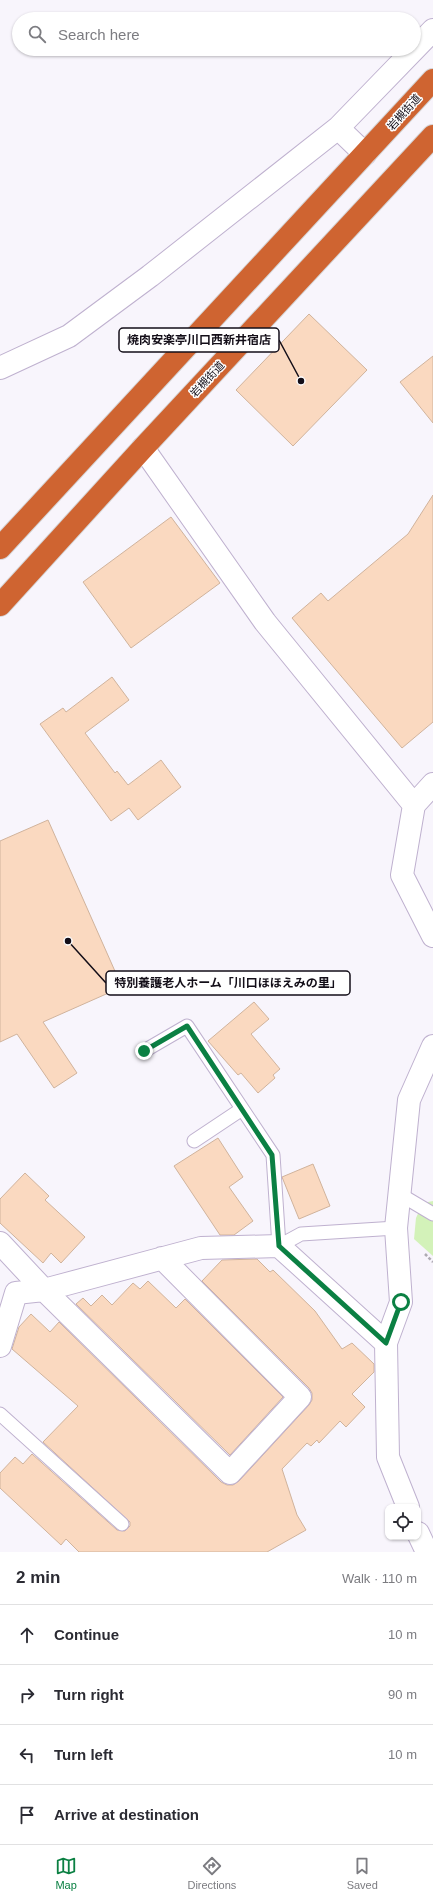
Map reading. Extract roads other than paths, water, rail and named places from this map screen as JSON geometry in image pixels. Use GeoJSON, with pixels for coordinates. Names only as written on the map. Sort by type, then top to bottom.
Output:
{"type":"FeatureCollection","features":[{"type":"Feature","properties":{"kind":"highway","name":"岩槻街道"},"geometry":{"type":"LineString","coordinates":[[0,548],[433,80]]}},
{"type":"Feature","properties":{"kind":"highway","name":"岩槻街道"},"geometry":{"type":"LineString","coordinates":[[0,605],[143,448],[431,143]]}},
{"type":"Feature","properties":{"kind":"street"},"geometry":{"type":"LineString","coordinates":[[421,42],[433,30]]}},
{"type":"Feature","properties":{"kind":"street"},"geometry":{"type":"LineString","coordinates":[[0,368],[69,336],[150,276],[338,128],[408,56]]}},
{"type":"Feature","properties":{"kind":"street"},"geometry":{"type":"LineString","coordinates":[[338,128],[365,154]]}},
{"type":"Feature","properties":{"kind":"street"},"geometry":{"type":"LineString","coordinates":[[143,448],[265,622],[414,805]]}},
{"type":"Feature","properties":{"kind":"street"},"geometry":{"type":"LineString","coordinates":[[433,784],[414,805],[402,875],[433,936]]}},
{"type":"Feature","properties":{"kind":"street"},"geometry":{"type":"LineString","coordinates":[[407,1504],[388,1457],[386,1343],[401,1302],[396,1228],[409,1100],[433,1046]]}},
{"type":"Feature","properties":{"kind":"street"},"geometry":{"type":"LineString","coordinates":[[0,1244],[44,1290],[230,1473],[300,1397],[162,1258]]}},
{"type":"Feature","properties":{"kind":"street"},"geometry":{"type":"LineString","coordinates":[[0,1346],[16,1293],[44,1290],[200,1248],[279,1246],[386,1343]]}},
{"type":"Feature","properties":{"kind":"street"},"geometry":{"type":"LineString","coordinates":[[421,1539],[427,1552]]}},
{"type":"Feature","properties":{"kind":"lane"},"geometry":{"type":"LineString","coordinates":[[144,1051],[187,1026],[272,1155],[279,1246],[301,1234],[396,1228]]}},
{"type":"Feature","properties":{"kind":"lane"},"geometry":{"type":"LineString","coordinates":[[194,1141],[242,1109]]}},
{"type":"Feature","properties":{"kind":"lane"},"geometry":{"type":"LineString","coordinates":[[400,1195],[433,1214]]}},
{"type":"Feature","properties":{"kind":"lane"},"geometry":{"type":"LineString","coordinates":[[0,1414],[122,1524]]}},
{"type":"Feature","properties":{"kind":"place","name":"焼肉安楽亭川口西新井宿店"},"geometry":{"type":"Point","coordinates":[301,381]}},
{"type":"Feature","properties":{"kind":"place","name":"特別養護老人ホーム「川口ほほえみの里」"},"geometry":{"type":"Point","coordinates":[68,941]}}]}
